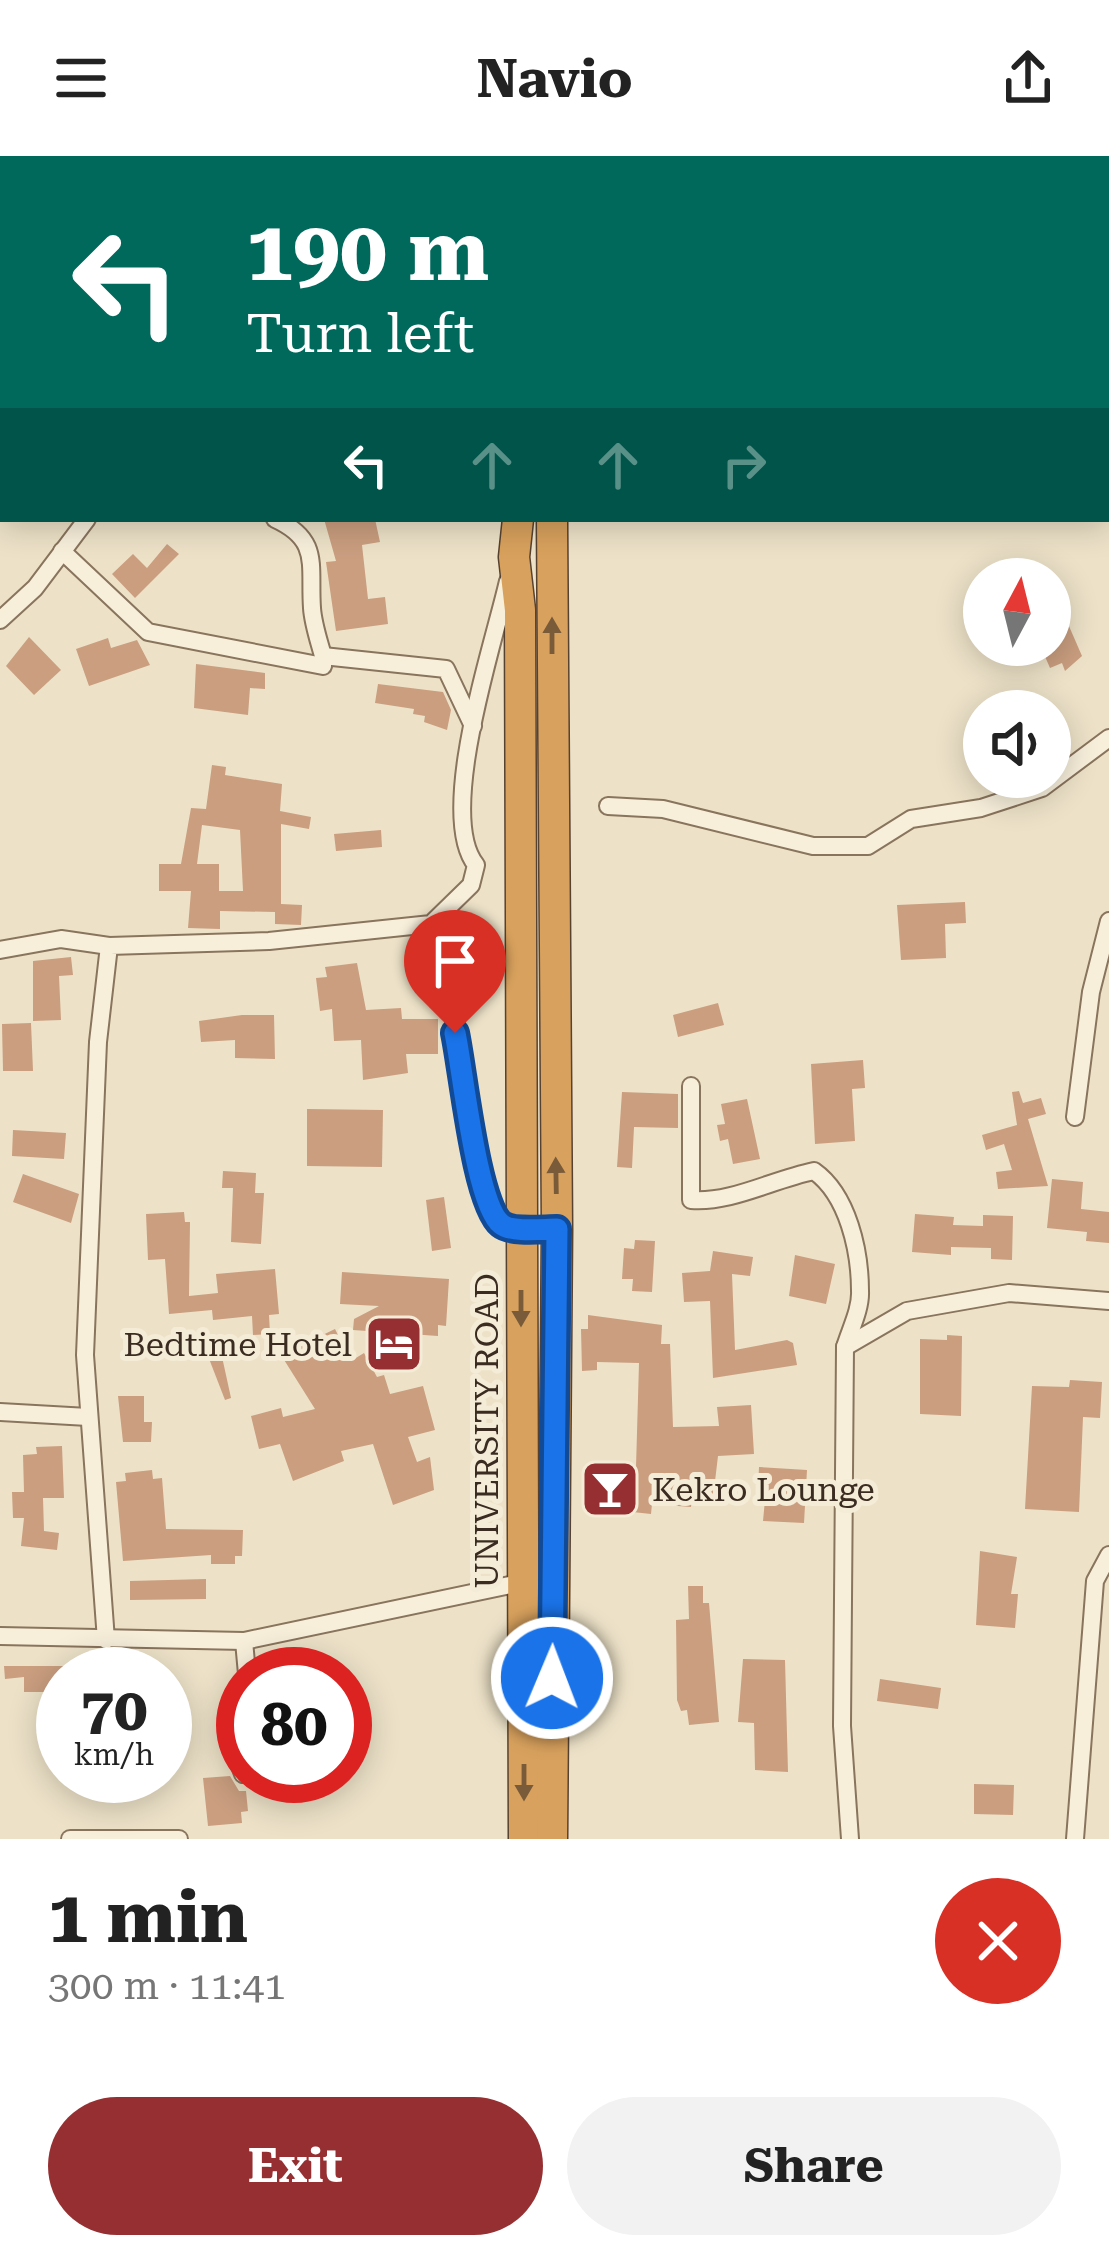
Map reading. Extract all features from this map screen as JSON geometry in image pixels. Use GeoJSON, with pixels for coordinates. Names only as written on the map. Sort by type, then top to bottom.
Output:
{"type":"FeatureCollection","features":[{"type":"Feature","properties":{"kind":"highway","name":"UNIVERSITY ROAD"},"geometry":{"type":"LineString","coordinates":[[518,522],[514,557],[520,610],[522,1228],[552,1839]]}},
{"type":"Feature","properties":{"kind":"highway","name":"UNIVERSITY ROAD"},"geometry":{"type":"LineString","coordinates":[[524,1839],[557,1229],[552,522]]}},
{"type":"Feature","properties":{"kind":"street"},"geometry":{"type":"LineString","coordinates":[[0,620],[34,588],[85,522]]}},
{"type":"Feature","properties":{"kind":"street"},"geometry":{"type":"LineString","coordinates":[[62,551],[148,632],[323,666],[312,611],[314,554],[305,536],[280,522]]}},
{"type":"Feature","properties":{"kind":"street"},"geometry":{"type":"LineString","coordinates":[[0,950],[61,939],[110,946],[269,941],[431,924],[471,885],[476,865],[466,853],[462,776],[514,557]]}},
{"type":"Feature","properties":{"kind":"street"},"geometry":{"type":"LineString","coordinates":[[323,656],[446,669],[473,727]]}},
{"type":"Feature","properties":{"kind":"street"},"geometry":{"type":"LineString","coordinates":[[608,806],[663,809],[814,846],[868,846],[911,819],[982,808],[1042,788],[1109,738]]}},
{"type":"Feature","properties":{"kind":"street"},"geometry":{"type":"LineString","coordinates":[[1075,1117],[1091,992],[1109,921]]}},
{"type":"Feature","properties":{"kind":"street"},"geometry":{"type":"LineString","coordinates":[[106,1640],[88,1417],[88,1219],[103,971],[110,946]]}},
{"type":"Feature","properties":{"kind":"street"},"geometry":{"type":"LineString","coordinates":[[455,1033],[470,1102],[475,1167],[501,1225],[557,1229]]}},
{"type":"Feature","properties":{"kind":"street"},"geometry":{"type":"LineString","coordinates":[[691,1086],[691,1200],[724,1202],[757,1184],[814,1171],[828,1181],[847,1216],[861,1295],[845,1346],[842,1726],[850,1839]]}},
{"type":"Feature","properties":{"kind":"street"},"geometry":{"type":"LineString","coordinates":[[845,1346],[907,1311],[1009,1293],[1109,1301]]}},
{"type":"Feature","properties":{"kind":"street"},"geometry":{"type":"LineString","coordinates":[[0,1412],[88,1417]]}},
{"type":"Feature","properties":{"kind":"street"},"geometry":{"type":"LineString","coordinates":[[1075,1839],[1096,1581],[1109,1556]]}},
{"type":"Feature","properties":{"kind":"street"},"geometry":{"type":"LineString","coordinates":[[0,1636],[244,1641],[538,1583]]}},
{"type":"Feature","properties":{"kind":"street"},"geometry":{"type":"LineString","coordinates":[[244,1641],[245,1647]]}},
{"type":"Feature","properties":{"kind":"street"},"geometry":{"type":"LineString","coordinates":[[70,1839],[179,1839]]}},
{"type":"Feature","properties":{"kind":"building"},"geometry":{"type":"Polygon","coordinates":[[[325,522],[376,522],[380,542],[362,545],[368,599],[385,597],[388,624],[336,631],[326,562],[336,561],[325,522]]]}},
{"type":"Feature","properties":{"kind":"building"},"geometry":{"type":"Polygon","coordinates":[[[167,544],[179,554],[135,598],[112,574],[133,554],[147,568],[167,544]]]}},
{"type":"Feature","properties":{"kind":"building"},"geometry":{"type":"Polygon","coordinates":[[[1071,631],[1082,656],[1071,666],[1071,631]]]}},
{"type":"Feature","properties":{"kind":"building"},"geometry":{"type":"Polygon","coordinates":[[[29,637],[61,670],[34,695],[6,666],[29,637]]]}},
{"type":"Feature","properties":{"kind":"building"},"geometry":{"type":"Polygon","coordinates":[[[108,638],[111,648],[137,640],[150,665],[89,686],[76,649],[108,638]]]}},
{"type":"Feature","properties":{"kind":"building"},"geometry":{"type":"Polygon","coordinates":[[[196,664],[265,673],[265,689],[250,688],[248,715],[194,708],[196,664]]]}},
{"type":"Feature","properties":{"kind":"building"},"geometry":{"type":"Polygon","coordinates":[[[378,684],[443,692],[451,710],[447,730],[424,722],[425,716],[413,714],[414,709],[375,703],[378,684]]]}},
{"type":"Feature","properties":{"kind":"building"},"geometry":{"type":"Polygon","coordinates":[[[212,765],[226,767],[225,775],[282,784],[280,811],[311,817],[309,829],[281,824],[281,904],[302,905],[301,925],[275,924],[275,912],[220,911],[220,929],[188,928],[191,891],[159,891],[159,864],[181,864],[191,808],[206,809],[212,765]],[[202,825],[197,864],[219,864],[219,891],[243,891],[240,830],[202,825]]]}},
{"type":"Feature","properties":{"kind":"building"},"geometry":{"type":"Polygon","coordinates":[[[381,830],[382,847],[336,851],[334,834],[381,830]]]}},
{"type":"Feature","properties":{"kind":"building"},"geometry":{"type":"Polygon","coordinates":[[[965,902],[966,923],[945,924],[946,958],[901,960],[897,905],[965,902]]]}},
{"type":"Feature","properties":{"kind":"building"},"geometry":{"type":"Polygon","coordinates":[[[71,957],[73,975],[59,976],[61,1020],[33,1021],[33,961],[71,957]]]}},
{"type":"Feature","properties":{"kind":"building"},"geometry":{"type":"Polygon","coordinates":[[[357,963],[366,1010],[401,1008],[402,1019],[438,1019],[438,1054],[406,1054],[408,1073],[363,1080],[361,1040],[334,1041],[332,1009],[320,1011],[316,978],[327,977],[325,967],[357,963]]]}},
{"type":"Feature","properties":{"kind":"building"},"geometry":{"type":"Polygon","coordinates":[[[718,1003],[724,1025],[678,1037],[673,1015],[718,1003]]]}},
{"type":"Feature","properties":{"kind":"building"},"geometry":{"type":"Polygon","coordinates":[[[274,1015],[275,1059],[235,1058],[235,1040],[201,1042],[199,1021],[274,1015]]]}},
{"type":"Feature","properties":{"kind":"building"},"geometry":{"type":"Polygon","coordinates":[[[31,1023],[33,1071],[3,1071],[2,1024],[31,1023]]]}},
{"type":"Feature","properties":{"kind":"building"},"geometry":{"type":"Polygon","coordinates":[[[863,1060],[865,1088],[852,1089],[855,1141],[815,1144],[811,1064],[863,1060]]]}},
{"type":"Feature","properties":{"kind":"building"},"geometry":{"type":"Polygon","coordinates":[[[1019,1091],[1023,1103],[1041,1098],[1046,1114],[1028,1119],[1048,1186],[998,1189],[996,1172],[1012,1170],[1004,1144],[986,1150],[982,1135],[1017,1125],[1012,1092],[1019,1091]]]}},
{"type":"Feature","properties":{"kind":"building"},"geometry":{"type":"Polygon","coordinates":[[[622,1092],[678,1094],[678,1128],[634,1127],[632,1168],[617,1167],[622,1092]]]}},
{"type":"Feature","properties":{"kind":"building"},"geometry":{"type":"Polygon","coordinates":[[[747,1099],[760,1159],[733,1164],[728,1139],[720,1141],[717,1125],[725,1124],[721,1104],[747,1099]]]}},
{"type":"Feature","properties":{"kind":"building"},"geometry":{"type":"Polygon","coordinates":[[[307,1109],[383,1110],[382,1167],[307,1166],[307,1109]]]}},
{"type":"Feature","properties":{"kind":"building"},"geometry":{"type":"Polygon","coordinates":[[[13,1130],[66,1133],[64,1159],[12,1156],[13,1130]]]}},
{"type":"Feature","properties":{"kind":"building"},"geometry":{"type":"Polygon","coordinates":[[[223,1171],[256,1173],[255,1193],[264,1193],[261,1244],[231,1242],[233,1188],[222,1188],[223,1171]]]}},
{"type":"Feature","properties":{"kind":"building"},"geometry":{"type":"Polygon","coordinates":[[[23,1174],[79,1194],[71,1223],[13,1202],[23,1174]]]}},
{"type":"Feature","properties":{"kind":"building"},"geometry":{"type":"Polygon","coordinates":[[[1052,1179],[1083,1182],[1081,1209],[1109,1212],[1109,1243],[1086,1241],[1087,1232],[1047,1228],[1052,1179]]]}},
{"type":"Feature","properties":{"kind":"building"},"geometry":{"type":"Polygon","coordinates":[[[444,1197],[451,1248],[432,1251],[426,1200],[444,1197]]]}},
{"type":"Feature","properties":{"kind":"building"},"geometry":{"type":"Polygon","coordinates":[[[184,1212],[185,1222],[190,1222],[189,1296],[218,1293],[216,1274],[275,1269],[279,1314],[269,1315],[270,1334],[253,1335],[252,1316],[213,1320],[212,1310],[169,1314],[165,1259],[148,1260],[146,1214],[184,1212]]]}},
{"type":"Feature","properties":{"kind":"building"},"geometry":{"type":"Polygon","coordinates":[[[915,1214],[954,1217],[953,1225],[983,1226],[983,1215],[1013,1216],[1012,1260],[991,1259],[991,1248],[951,1247],[951,1255],[912,1252],[915,1214]]]}},
{"type":"Feature","properties":{"kind":"building"},"geometry":{"type":"Polygon","coordinates":[[[635,1240],[655,1241],[652,1292],[632,1291],[633,1279],[622,1279],[624,1248],[634,1249],[635,1240]]]}},
{"type":"Feature","properties":{"kind":"building"},"geometry":{"type":"Polygon","coordinates":[[[713,1251],[753,1257],[750,1276],[732,1274],[735,1350],[787,1340],[793,1343],[797,1365],[713,1378],[710,1301],[684,1302],[682,1273],[710,1271],[713,1251]]]}},
{"type":"Feature","properties":{"kind":"building"},"geometry":{"type":"Polygon","coordinates":[[[795,1255],[835,1264],[826,1304],[789,1296],[795,1255]]]}},
{"type":"Feature","properties":{"kind":"building"},"geometry":{"type":"Polygon","coordinates":[[[342,1272],[449,1279],[446,1326],[438,1325],[438,1336],[353,1330],[354,1319],[379,1306],[340,1304],[342,1272]]]}},
{"type":"Feature","properties":{"kind":"building"},"geometry":{"type":"Polygon","coordinates":[[[588,1315],[662,1325],[661,1344],[670,1344],[673,1427],[719,1426],[717,1407],[751,1405],[754,1454],[718,1456],[713,1498],[692,1495],[691,1507],[652,1504],[651,1514],[614,1510],[619,1465],[636,1467],[639,1363],[597,1362],[597,1370],[582,1371],[581,1329],[588,1329],[588,1315]]]}},
{"type":"Feature","properties":{"kind":"building"},"geometry":{"type":"Polygon","coordinates":[[[335,1329],[351,1361],[364,1353],[377,1377],[384,1375],[390,1394],[423,1386],[435,1430],[408,1437],[417,1462],[430,1457],[434,1490],[393,1505],[373,1444],[341,1451],[344,1461],[293,1481],[280,1444],[259,1449],[251,1416],[281,1408],[283,1417],[315,1409],[281,1355],[335,1329]]]}},
{"type":"Feature","properties":{"kind":"building"},"geometry":{"type":"Polygon","coordinates":[[[217,1334],[231,1398],[225,1400],[201,1338],[217,1334]]]}},
{"type":"Feature","properties":{"kind":"building"},"geometry":{"type":"Polygon","coordinates":[[[947,1335],[962,1336],[961,1416],[920,1414],[920,1339],[947,1340],[947,1335]]]}},
{"type":"Feature","properties":{"kind":"building"},"geometry":{"type":"Polygon","coordinates":[[[1070,1380],[1102,1382],[1100,1418],[1083,1417],[1079,1512],[1025,1509],[1032,1386],[1069,1387],[1070,1380]]]}},
{"type":"Feature","properties":{"kind":"building"},"geometry":{"type":"Polygon","coordinates":[[[118,1396],[144,1396],[144,1422],[152,1422],[151,1442],[123,1442],[118,1396]]]}},
{"type":"Feature","properties":{"kind":"building"},"geometry":{"type":"Polygon","coordinates":[[[62,1446],[64,1498],[43,1498],[44,1531],[59,1533],[57,1550],[21,1546],[24,1518],[13,1518],[12,1492],[24,1492],[23,1455],[37,1454],[36,1447],[62,1446]]]}},
{"type":"Feature","properties":{"kind":"building"},"geometry":{"type":"Polygon","coordinates":[[[759,1467],[807,1470],[804,1523],[763,1521],[766,1489],[758,1489],[759,1467]]]}},
{"type":"Feature","properties":{"kind":"building"},"geometry":{"type":"Polygon","coordinates":[[[152,1470],[153,1479],[162,1478],[166,1529],[243,1530],[242,1556],[235,1556],[235,1564],[211,1564],[211,1555],[123,1561],[116,1482],[126,1481],[125,1473],[152,1470]]]}},
{"type":"Feature","properties":{"kind":"building"},"geometry":{"type":"Polygon","coordinates":[[[980,1551],[1017,1557],[1011,1594],[1018,1594],[1015,1628],[976,1625],[980,1551]]]}},
{"type":"Feature","properties":{"kind":"building"},"geometry":{"type":"Polygon","coordinates":[[[206,1579],[206,1599],[130,1600],[130,1581],[206,1579]]]}},
{"type":"Feature","properties":{"kind":"building"},"geometry":{"type":"Polygon","coordinates":[[[688,1586],[703,1586],[703,1603],[709,1603],[719,1722],[689,1725],[687,1710],[681,1711],[677,1700],[676,1620],[689,1619],[688,1586]]]}},
{"type":"Feature","properties":{"kind":"building"},"geometry":{"type":"Polygon","coordinates":[[[743,1659],[785,1660],[788,1772],[755,1770],[754,1723],[738,1722],[743,1659]]]}},
{"type":"Feature","properties":{"kind":"building"},"geometry":{"type":"Polygon","coordinates":[[[4,1666],[36,1666],[36,1692],[24,1692],[24,1677],[5,1679],[4,1666]]]}},
{"type":"Feature","properties":{"kind":"building"},"geometry":{"type":"Polygon","coordinates":[[[880,1679],[941,1688],[938,1709],[877,1701],[880,1679]]]}},
{"type":"Feature","properties":{"kind":"building"},"geometry":{"type":"Polygon","coordinates":[[[216,1777],[216,1803],[247,1803],[248,1811],[241,1812],[242,1823],[208,1826],[203,1778],[216,1777]]]}},
{"type":"Feature","properties":{"kind":"building"},"geometry":{"type":"Polygon","coordinates":[[[974,1784],[1014,1785],[1013,1815],[974,1814],[974,1784]]]}},
{"type":"Feature","properties":{"kind":"place","name":"Bedtime Hotel"},"geometry":{"type":"Point","coordinates":[394,1344]}},
{"type":"Feature","properties":{"kind":"place","name":"Kekro Lounge"},"geometry":{"type":"Point","coordinates":[610,1489]}},
{"type":"Feature","properties":{"kind":"route"},"geometry":{"type":"LineString","coordinates":[[455,1033],[470,1102],[475,1167],[498,1220],[505,1226],[557,1229],[552,1678]]}}]}
